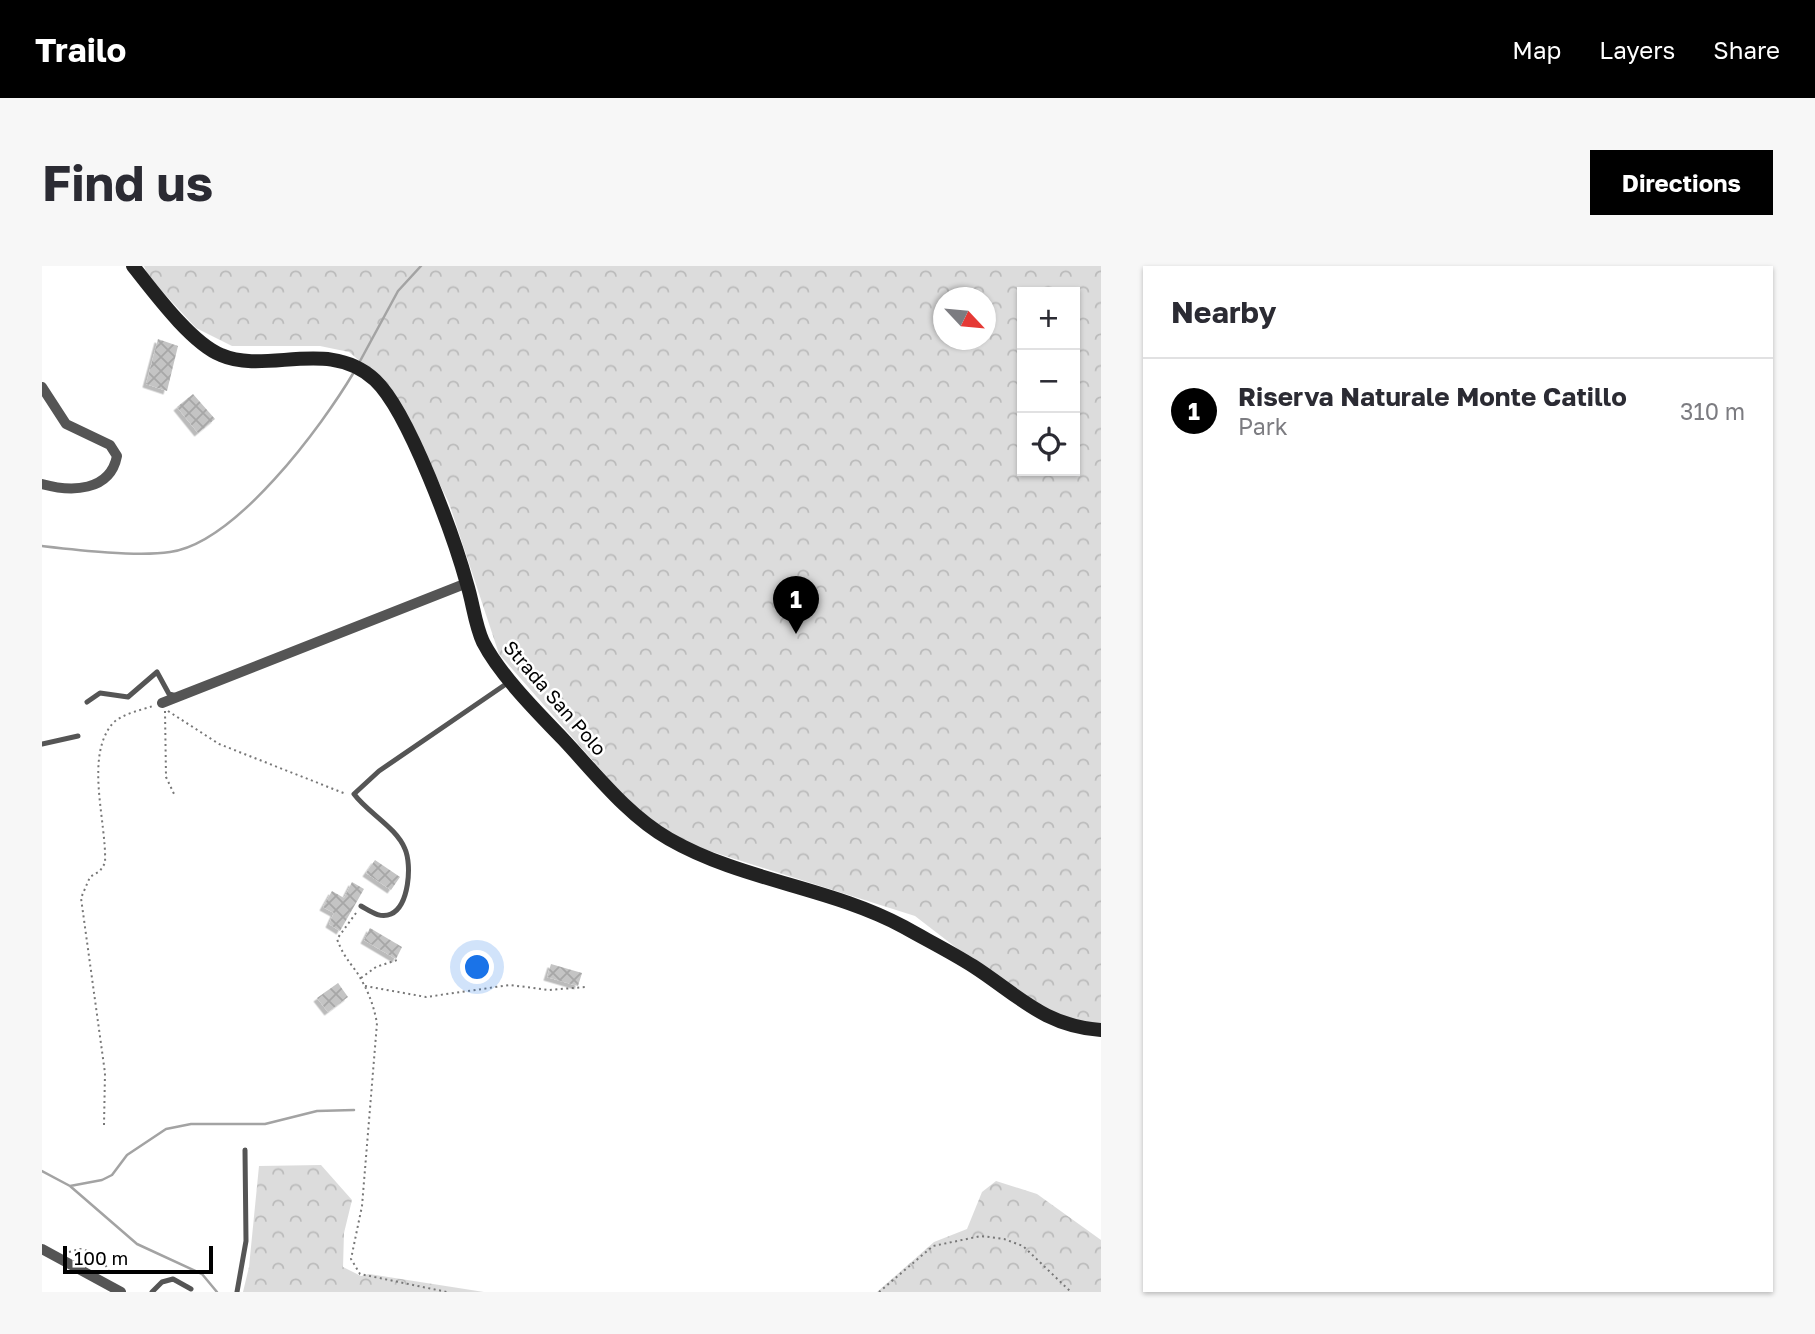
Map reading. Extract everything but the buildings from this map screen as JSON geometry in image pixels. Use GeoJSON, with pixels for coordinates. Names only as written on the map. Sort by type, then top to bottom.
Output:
{"type":"FeatureCollection","features":[{"type":"Feature","properties":{"kind":"street","name":"Strada San Polo"},"geometry":{"type":"LineString","coordinates":[[133,266],[180,320],[221,355],[264,360],[303,357],[357,369],[385,391],[447,520],[483,641],[538,713],[621,800],[669,839],[791,887],[846,900],[900,925],[975,967],[1025,1005],[1054,1020],[1083,1029],[1101,1030]]}},
{"type":"Feature","properties":{"kind":"street"},"geometry":{"type":"LineString","coordinates":[[42,387],[66,424],[110,445],[117,456],[115,466],[88,489],[60,489],[42,484]]}},
{"type":"Feature","properties":{"kind":"street"},"geometry":{"type":"LineString","coordinates":[[164,706],[178,696],[467,583]]}},
{"type":"Feature","properties":{"kind":"street"},"geometry":{"type":"LineString","coordinates":[[42,1249],[121,1292]]}},
{"type":"Feature","properties":{"kind":"lane"},"geometry":{"type":"LineString","coordinates":[[87,702],[100,693],[128,697],[158,672],[169,694],[178,696]]}},
{"type":"Feature","properties":{"kind":"lane"},"geometry":{"type":"LineString","coordinates":[[361,906],[376,915],[389,915],[397,910],[403,897],[408,872],[406,850],[396,835],[354,794],[379,771],[512,680]]}},
{"type":"Feature","properties":{"kind":"lane"},"geometry":{"type":"LineString","coordinates":[[42,744],[78,736]]}},
{"type":"Feature","properties":{"kind":"lane"},"geometry":{"type":"LineString","coordinates":[[237,1292],[246,1241],[245,1150]]}},
{"type":"Feature","properties":{"kind":"lane"},"geometry":{"type":"LineString","coordinates":[[152,1292],[162,1282],[173,1279],[191,1289]]}},
{"type":"Feature","properties":{"kind":"path"},"geometry":{"type":"LineString","coordinates":[[104,1125],[105,1073],[81,898],[90,877],[100,871],[105,863],[97,761],[112,724],[120,718],[164,706],[219,744],[344,794],[354,794]]}},
{"type":"Feature","properties":{"kind":"path"},"geometry":{"type":"LineString","coordinates":[[164,706],[166,777],[175,796]]}},
{"type":"Feature","properties":{"kind":"path"},"geometry":{"type":"LineString","coordinates":[[361,906],[337,939],[344,960],[365,986],[377,1023],[362,1206],[351,1259],[360,1275],[447,1292]]}},
{"type":"Feature","properties":{"kind":"path"},"geometry":{"type":"LineString","coordinates":[[361,978],[376,967],[397,960]]}},
{"type":"Feature","properties":{"kind":"path"},"geometry":{"type":"LineString","coordinates":[[365,986],[426,997],[510,985],[549,990],[585,987]]}},
{"type":"Feature","properties":{"kind":"path"},"geometry":{"type":"LineString","coordinates":[[879,1292],[933,1246],[981,1236],[1023,1246],[1071,1292]]}},
{"type":"Feature","properties":{"kind":"path"},"geometry":{"type":"LineString","coordinates":[[61,1259],[71,1250],[99,1254],[110,1274]]}},
{"type":"Feature","properties":{"kind":"green space"},"geometry":{"type":"Polygon","coordinates":[[[144,266],[1101,266],[1101,1023],[1074,1022],[1028,1003],[915,916],[694,846],[657,825],[623,795],[499,654],[449,503],[416,436],[382,380],[349,352],[320,346],[232,346],[196,328],[148,276],[144,266]]]}},
{"type":"Feature","properties":{"kind":"green space"},"geometry":{"type":"Polygon","coordinates":[[[321,1165],[352,1200],[344,1233],[343,1267],[361,1276],[369,1274],[484,1292],[243,1292],[249,1267],[259,1166],[321,1165]]]}},
{"type":"Feature","properties":{"kind":"green space"},"geometry":{"type":"Polygon","coordinates":[[[996,1181],[1037,1194],[1101,1240],[1101,1292],[877,1292],[934,1242],[967,1229],[982,1192],[996,1181]]]}},
{"type":"Feature","properties":{"kind":"waterway"},"geometry":{"type":"LineString","coordinates":[[359,363],[398,291],[421,266]]}},
{"type":"Feature","properties":{"kind":"waterway"},"geometry":{"type":"LineString","coordinates":[[42,546],[141,554],[170,552],[196,544],[222,528],[275,479],[321,422],[354,372]]}},
{"type":"Feature","properties":{"kind":"waterway"},"geometry":{"type":"LineString","coordinates":[[70,1186],[102,1180],[112,1175],[127,1155],[166,1129],[191,1124],[265,1124],[317,1111],[354,1110]]}},
{"type":"Feature","properties":{"kind":"waterway"},"geometry":{"type":"LineString","coordinates":[[42,1171],[70,1186],[137,1244],[202,1274],[217,1292]]}},
{"type":"Feature","properties":{"kind":"place","name":"Riserva Naturale Monte Catillo"},"geometry":{"type":"Point","coordinates":[796,634]}}]}
